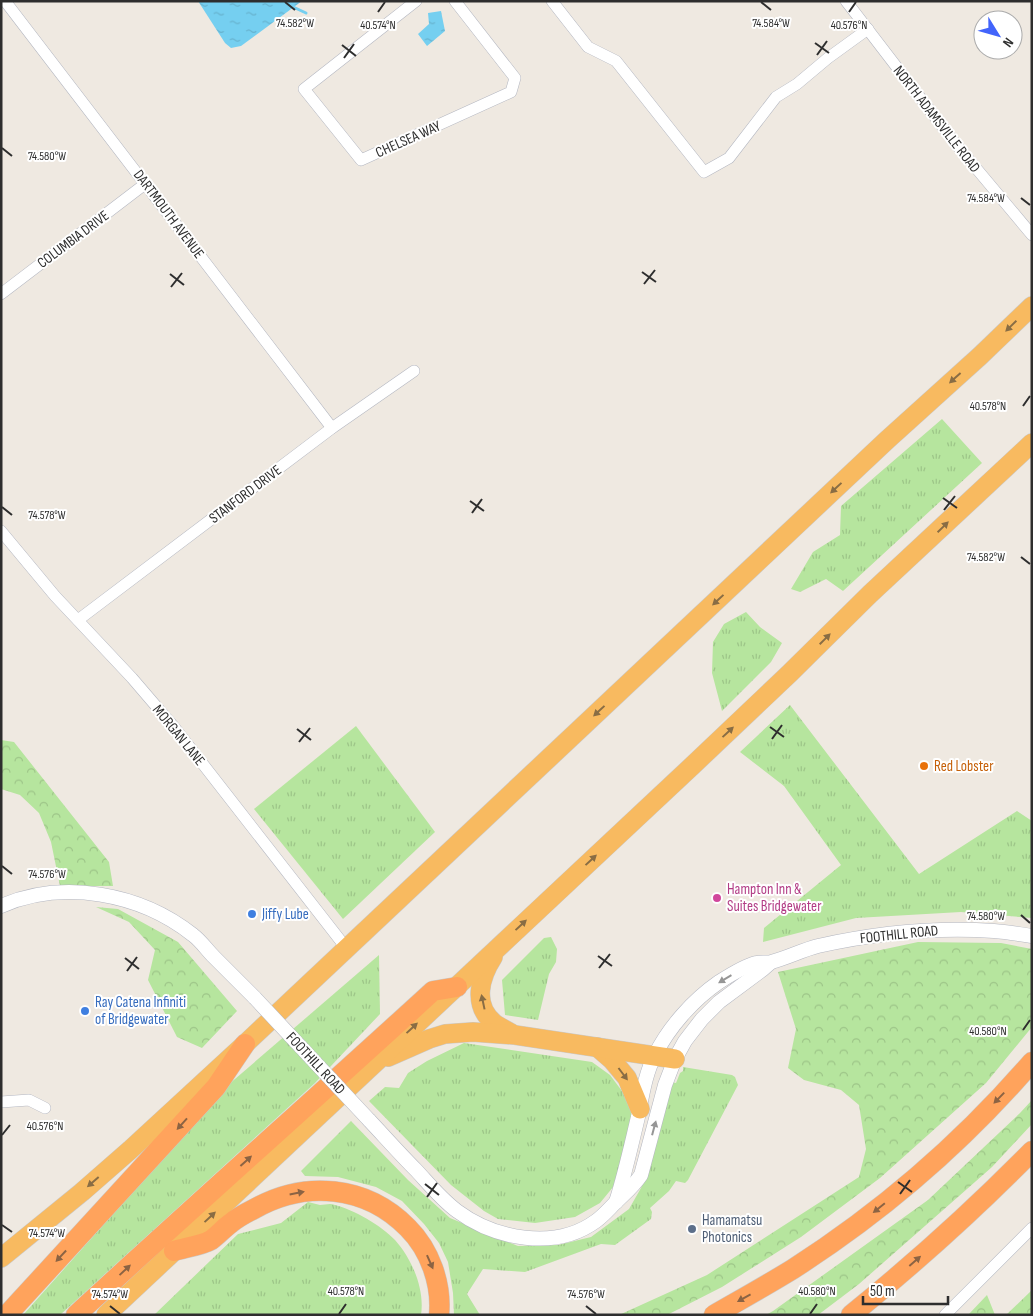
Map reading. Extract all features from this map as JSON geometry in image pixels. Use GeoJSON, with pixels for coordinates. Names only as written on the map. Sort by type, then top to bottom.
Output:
{"type":"FeatureCollection","features":[{"type":"Feature","properties":{"kind":"highway"},"geometry":{"type":"LineString","coordinates":[[1,1258],[130,1150],[245,1044],[1032,306]]}},
{"type":"Feature","properties":{"kind":"highway"},"geometry":{"type":"LineString","coordinates":[[106,1315],[692,766],[870,594],[1032,443]]}},
{"type":"Feature","properties":{"kind":"highway"},"geometry":{"type":"LineString","coordinates":[[980,492],[1032,458]]}},
{"type":"Feature","properties":{"kind":"highway"},"geometry":{"type":"LineString","coordinates":[[504,941],[482,979],[481,1000],[488,1017],[494,1023],[514,1035]]}},
{"type":"Feature","properties":{"kind":"highway"},"geometry":{"type":"LineString","coordinates":[[76,1315],[433,991],[456,986]]}},
{"type":"Feature","properties":{"kind":"highway"},"geometry":{"type":"LineString","coordinates":[[377,1061],[429,1038],[445,1034],[473,1032],[514,1035],[675,1059]]}},
{"type":"Feature","properties":{"kind":"highway"},"geometry":{"type":"LineString","coordinates":[[7,1315],[216,1087],[245,1044]]}},
{"type":"Feature","properties":{"kind":"highway"},"geometry":{"type":"LineString","coordinates":[[597,1047],[612,1060],[627,1078],[640,1109]]}},
{"type":"Feature","properties":{"kind":"highway"},"geometry":{"type":"LineString","coordinates":[[714,1315],[793,1269],[874,1212],[948,1150],[1032,1062]]}},
{"type":"Feature","properties":{"kind":"highway"},"geometry":{"type":"LineString","coordinates":[[851,1315],[957,1225],[1032,1151]]}},
{"type":"Feature","properties":{"kind":"highway"},"geometry":{"type":"LineString","coordinates":[[174,1251],[210,1241],[232,1222],[254,1208],[272,1200],[299,1192],[315,1191],[354,1195],[381,1206],[392,1213],[411,1231],[425,1251],[435,1273],[439,1295],[439,1315]]}},
{"type":"Feature","properties":{"kind":"street","name":"DARTMOUTH AVENUE"},"geometry":{"type":"LineString","coordinates":[[5,1],[332,428]]}},
{"type":"Feature","properties":{"kind":"street","name":"CHELSEA WAY"},"geometry":{"type":"LineString","coordinates":[[416,1],[304,88],[361,160],[511,92],[515,78],[455,1]]}},
{"type":"Feature","properties":{"kind":"street"},"geometry":{"type":"LineString","coordinates":[[552,1],[588,47],[616,61],[704,172],[729,158],[776,97],[797,84],[828,58],[868,29]]}},
{"type":"Feature","properties":{"kind":"street","name":"NORTH ADAMSVILLE ROAD"},"geometry":{"type":"LineString","coordinates":[[846,1],[950,136],[1032,235]]}},
{"type":"Feature","properties":{"kind":"street","name":"COLUMBIA DRIVE"},"geometry":{"type":"LineString","coordinates":[[1,294],[145,184]]}},
{"type":"Feature","properties":{"kind":"street","name":"STANFORD DRIVE"},"geometry":{"type":"LineString","coordinates":[[78,620],[332,428],[414,371]]}},
{"type":"Feature","properties":{"kind":"street","name":"MORGAN LANE"},"geometry":{"type":"LineString","coordinates":[[1,531],[55,596],[132,678],[174,727],[347,949]]}},
{"type":"Feature","properties":{"kind":"street","name":"FOOTHILL ROAD"},"geometry":{"type":"LineString","coordinates":[[1,906],[16,899],[66,891],[99,894],[123,899],[149,909],[173,922],[194,936],[255,998],[438,1195],[471,1220],[485,1227],[524,1237],[543,1238],[581,1230],[597,1221],[633,1186],[641,1175],[665,1085],[675,1059],[685,1041],[725,997],[770,963]]}},
{"type":"Feature","properties":{"kind":"street","name":"FOOTHILL ROAD"},"geometry":{"type":"LineString","coordinates":[[616,1202],[626,1170],[645,1082],[654,1056],[670,1031],[688,1009],[719,982],[737,971],[757,963],[770,963],[815,947],[855,938],[946,929],[995,931],[1032,936]]}},
{"type":"Feature","properties":{"kind":"street"},"geometry":{"type":"LineString","coordinates":[[1,1102],[29,1100],[45,1108]]}},
{"type":"Feature","properties":{"kind":"street"},"geometry":{"type":"LineString","coordinates":[[945,1315],[1032,1228]]}},
{"type":"Feature","properties":{"kind":"green space"},"geometry":{"type":"Polygon","coordinates":[[[942,419],[982,463],[843,591],[826,579],[800,592],[791,589],[813,552],[840,535],[841,506],[942,419]]]}},
{"type":"Feature","properties":{"kind":"green space"},"geometry":{"type":"Polygon","coordinates":[[[746,612],[760,627],[782,643],[771,662],[722,711],[712,673],[713,642],[724,624],[746,612]]]}},
{"type":"Feature","properties":{"kind":"green space"},"geometry":{"type":"Polygon","coordinates":[[[790,705],[919,874],[1017,811],[1032,821],[1032,918],[961,912],[856,918],[763,942],[764,928],[841,865],[784,786],[740,752],[790,705]]]}},
{"type":"Feature","properties":{"kind":"green space"},"geometry":{"type":"Polygon","coordinates":[[[356,726],[435,832],[343,919],[254,809],[356,726]]]}},
{"type":"Feature","properties":{"kind":"green space"},"geometry":{"type":"Polygon","coordinates":[[[1,740],[14,742],[109,862],[113,886],[60,886],[51,842],[39,813],[20,795],[1,789],[1,740]]]}},
{"type":"Feature","properties":{"kind":"green space"},"geometry":{"type":"Polygon","coordinates":[[[96,907],[118,909],[178,942],[237,1011],[202,1048],[177,1037],[148,980],[155,950],[129,922],[96,907]]]}},
{"type":"Feature","properties":{"kind":"green space"},"geometry":{"type":"Polygon","coordinates":[[[551,937],[557,949],[556,962],[549,974],[538,1020],[505,1015],[502,980],[544,938],[551,937]]]}},
{"type":"Feature","properties":{"kind":"green space"},"geometry":{"type":"Polygon","coordinates":[[[918,942],[1001,943],[1032,949],[1032,1027],[986,1083],[880,1178],[801,1237],[722,1287],[667,1315],[619,1315],[707,1275],[859,1177],[866,1149],[859,1105],[841,1090],[804,1080],[788,1068],[796,1029],[778,972],[918,942]]]}},
{"type":"Feature","properties":{"kind":"green space"},"geometry":{"type":"Polygon","coordinates":[[[379,955],[380,1014],[315,1083],[60,1315],[23,1315],[228,1085],[379,955]]]}},
{"type":"Feature","properties":{"kind":"green space"},"geometry":{"type":"Polygon","coordinates":[[[464,1043],[592,1062],[610,1075],[625,1095],[633,1116],[618,1181],[600,1203],[575,1217],[535,1223],[498,1219],[484,1211],[451,1185],[369,1101],[385,1087],[399,1088],[408,1073],[427,1061],[464,1043]]]}},
{"type":"Feature","properties":{"kind":"green space"},"geometry":{"type":"Polygon","coordinates":[[[683,1067],[732,1075],[735,1077],[738,1085],[688,1180],[685,1183],[676,1181],[669,1191],[650,1208],[652,1212],[651,1219],[615,1245],[601,1244],[525,1272],[483,1269],[467,1294],[480,1315],[454,1315],[448,1262],[439,1243],[402,1201],[376,1187],[338,1177],[305,1176],[301,1171],[351,1121],[408,1180],[450,1218],[518,1246],[558,1245],[591,1237],[629,1209],[641,1188],[651,1164],[672,1082],[676,1083],[680,1073],[683,1071],[683,1067]]]}},
{"type":"Feature","properties":{"kind":"green space"},"geometry":{"type":"Polygon","coordinates":[[[1032,1100],[1032,1124],[992,1167],[859,1284],[818,1315],[766,1315],[928,1200],[1032,1100]]]}},
{"type":"Feature","properties":{"kind":"green space"},"geometry":{"type":"Polygon","coordinates":[[[308,1202],[320,1205],[333,1204],[350,1210],[375,1224],[395,1240],[407,1256],[416,1275],[421,1295],[421,1315],[154,1315],[238,1234],[281,1223],[308,1202]]]}},
{"type":"Feature","properties":{"kind":"green space"},"geometry":{"type":"Polygon","coordinates":[[[1032,1290],[1032,1315],[1006,1315],[1032,1290]]]}},
{"type":"Feature","properties":{"kind":"green space"},"geometry":{"type":"Polygon","coordinates":[[[987,1295],[995,1315],[968,1315],[987,1295]]]}},
{"type":"Feature","properties":{"kind":"water"},"geometry":{"type":"Polygon","coordinates":[[[198,1],[302,1],[241,46],[231,48],[225,43],[198,1]]]}},
{"type":"Feature","properties":{"kind":"water"},"geometry":{"type":"Polygon","coordinates":[[[441,11],[445,31],[427,46],[418,34],[429,24],[428,13],[441,11]]]}},
{"type":"Feature","properties":{"kind":"waterway"},"geometry":{"type":"LineString","coordinates":[[291,6],[306,13]]}},
{"type":"Feature","properties":{"kind":"place","name":"Red Lobster"},"geometry":{"type":"Point","coordinates":[924,766]}},
{"type":"Feature","properties":{"kind":"place","name":"Hampton Inn & Suites Bridgewater"},"geometry":{"type":"Point","coordinates":[717,898]}},
{"type":"Feature","properties":{"kind":"place","name":"Jiffy Lube"},"geometry":{"type":"Point","coordinates":[252,914]}},
{"type":"Feature","properties":{"kind":"place","name":"Ray Catena Infiniti of Bridgewater"},"geometry":{"type":"Point","coordinates":[85,1011]}},
{"type":"Feature","properties":{"kind":"place","name":"Hamamatsu Photonics"},"geometry":{"type":"Point","coordinates":[692,1229]}}]}
